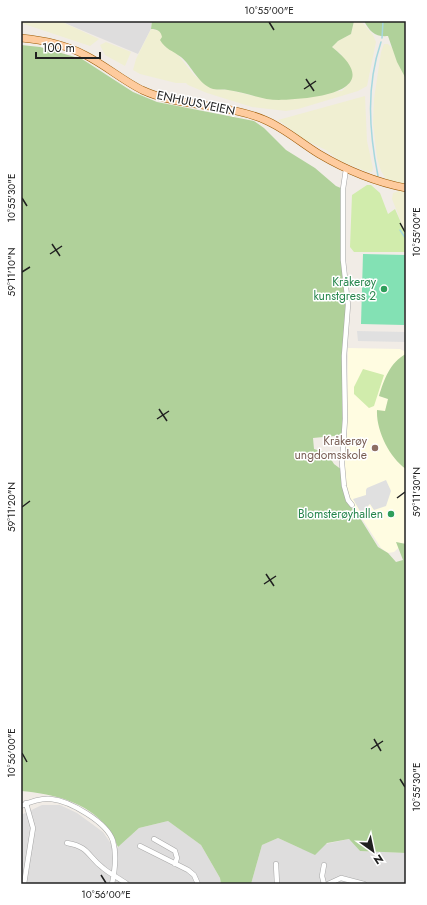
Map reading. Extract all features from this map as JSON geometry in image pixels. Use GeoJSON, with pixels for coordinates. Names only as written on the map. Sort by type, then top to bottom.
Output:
{"type":"FeatureCollection","features":[{"type":"Feature","properties":{"kind":"main road","name":"ENHUUSVEIEN"},"geometry":{"type":"LineString","coordinates":[[21,38],[46,42],[74,50],[85,55],[132,85],[154,95],[172,100],[247,113],[266,120],[346,169],[382,182],[406,188]]}},
{"type":"Feature","properties":{"kind":"street"},"geometry":{"type":"LineString","coordinates":[[346,169],[343,189],[343,260],[348,305],[344,356],[345,419],[342,463],[344,486],[348,500],[352,505]]}},
{"type":"Feature","properties":{"kind":"street"},"geometry":{"type":"LineString","coordinates":[[24,884],[33,828],[24,805],[36,800],[51,799],[72,805],[91,817],[104,828],[113,840],[115,850],[114,875],[112,884]]}},
{"type":"Feature","properties":{"kind":"street"},"geometry":{"type":"LineString","coordinates":[[154,839],[175,851],[177,858],[175,864]]}},
{"type":"Feature","properties":{"kind":"street"},"geometry":{"type":"LineString","coordinates":[[67,843],[77,845],[87,850],[98,864],[127,884]]}},
{"type":"Feature","properties":{"kind":"street"},"geometry":{"type":"LineString","coordinates":[[140,846],[194,875],[198,884]]}},
{"type":"Feature","properties":{"kind":"street"},"geometry":{"type":"LineString","coordinates":[[276,864],[277,884]]}},
{"type":"Feature","properties":{"kind":"street"},"geometry":{"type":"LineString","coordinates":[[324,865],[322,876],[324,884]]}},
{"type":"Feature","properties":{"kind":"street"},"geometry":{"type":"LineString","coordinates":[[328,884],[341,878],[364,884]]}},
{"type":"Feature","properties":{"kind":"shaded area"},"geometry":{"type":"Polygon","coordinates":[[[60,21],[152,21],[151,29],[138,54],[60,21]]]}},
{"type":"Feature","properties":{"kind":"shaded area"},"geometry":{"type":"Polygon","coordinates":[[[357,331],[406,332],[406,342],[358,341],[357,331]]]}},
{"type":"Feature","properties":{"kind":"shaded area","name":"Kråkerøy ungdomsskole"},"geometry":{"type":"Polygon","coordinates":[[[348,348],[400,349],[406,352],[406,354],[390,369],[379,396],[388,399],[406,414],[406,541],[394,552],[388,553],[381,548],[350,500],[346,486],[343,460],[347,435],[348,348]]]}},
{"type":"Feature","properties":{"kind":"shaded area"},"geometry":{"type":"Polygon","coordinates":[[[386,480],[391,491],[386,506],[374,510],[370,504],[361,513],[353,499],[366,495],[367,488],[386,480]]]}},
{"type":"Feature","properties":{"kind":"shaded area"},"geometry":{"type":"Polygon","coordinates":[[[42,805],[60,805],[77,813],[103,832],[114,848],[118,847],[139,828],[168,821],[201,845],[220,878],[221,884],[21,884],[21,815],[42,805]]]}},
{"type":"Feature","properties":{"kind":"shaded area"},"geometry":{"type":"Polygon","coordinates":[[[278,838],[302,849],[349,839],[360,851],[406,853],[406,884],[251,884],[262,845],[278,838]]]}},
{"type":"Feature","properties":{"kind":"green space"},"geometry":{"type":"Polygon","coordinates":[[[21,21],[60,21],[99,39],[90,46],[21,23],[21,21]]]}},
{"type":"Feature","properties":{"kind":"green space"},"geometry":{"type":"Polygon","coordinates":[[[152,21],[354,21],[351,34],[338,41],[332,47],[347,62],[353,74],[349,83],[340,90],[326,95],[310,98],[273,100],[234,91],[213,89],[208,87],[199,79],[181,57],[164,46],[160,40],[162,37],[160,32],[151,29],[152,21]]]}},
{"type":"Feature","properties":{"kind":"green space"},"geometry":{"type":"Polygon","coordinates":[[[354,21],[361,21],[373,35],[376,42],[367,86],[358,91],[298,109],[286,111],[252,107],[207,93],[186,83],[176,83],[140,74],[133,70],[136,59],[151,29],[159,31],[194,75],[213,89],[229,90],[254,96],[342,91],[351,81],[341,54],[332,47],[338,41],[351,34],[354,21]]]}},
{"type":"Feature","properties":{"kind":"green space"},"geometry":{"type":"Polygon","coordinates":[[[364,21],[406,21],[406,79],[397,62],[388,36],[376,35],[368,28],[364,21]]]}},
{"type":"Feature","properties":{"kind":"green space"},"geometry":{"type":"Polygon","coordinates":[[[106,42],[131,52],[125,66],[105,55],[100,45],[106,42]]]}},
{"type":"Feature","properties":{"kind":"green space"},"geometry":{"type":"Polygon","coordinates":[[[384,44],[388,44],[392,48],[406,79],[406,184],[386,179],[381,171],[377,158],[373,123],[374,99],[381,52],[384,44]]]}},
{"type":"Feature","properties":{"kind":"green space"},"geometry":{"type":"Polygon","coordinates":[[[21,45],[40,47],[82,59],[133,92],[157,102],[254,121],[264,128],[286,150],[315,168],[336,186],[343,189],[343,260],[347,288],[344,435],[313,438],[314,449],[327,453],[334,464],[342,470],[344,486],[352,505],[378,547],[388,553],[396,562],[403,560],[396,542],[406,544],[406,853],[360,851],[349,839],[327,843],[315,855],[278,838],[262,845],[251,884],[221,884],[220,878],[201,845],[168,821],[139,828],[118,847],[108,828],[90,811],[68,800],[45,794],[21,791],[21,45]]]}},
{"type":"Feature","properties":{"kind":"green space"},"geometry":{"type":"Polygon","coordinates":[[[365,96],[367,141],[373,168],[372,172],[365,171],[338,160],[326,150],[305,140],[278,120],[365,96]]]}},
{"type":"Feature","properties":{"kind":"green space"},"geometry":{"type":"Polygon","coordinates":[[[367,185],[371,185],[380,193],[388,214],[395,209],[406,234],[406,252],[354,252],[350,247],[352,195],[367,185]]]}},
{"type":"Feature","properties":{"kind":"green space"},"geometry":{"type":"Polygon","coordinates":[[[399,191],[406,192],[406,234],[392,199],[393,193],[399,191]]]}},
{"type":"Feature","properties":{"kind":"green space","name":"Kråkerøy kunstgress 2"},"geometry":{"type":"Polygon","coordinates":[[[363,254],[406,255],[404,325],[361,324],[363,254]]]}},
{"type":"Feature","properties":{"kind":"green space"},"geometry":{"type":"Polygon","coordinates":[[[406,354],[406,469],[394,458],[381,434],[377,418],[377,410],[385,411],[388,399],[379,396],[388,372],[400,357],[406,354]]]}},
{"type":"Feature","properties":{"kind":"green space"},"geometry":{"type":"Polygon","coordinates":[[[363,369],[384,375],[374,406],[369,408],[354,394],[354,387],[363,369]]]}},
{"type":"Feature","properties":{"kind":"waterway"},"geometry":{"type":"LineString","coordinates":[[382,38],[383,21]]}},
{"type":"Feature","properties":{"kind":"waterway"},"geometry":{"type":"LineString","coordinates":[[378,176],[370,109],[373,75],[381,42]]}},
{"type":"Feature","properties":{"kind":"waterway"},"geometry":{"type":"LineString","coordinates":[[400,230],[406,239]]}},
{"type":"Feature","properties":{"kind":"place","name":"Kråkerøy kunstgress 2"},"geometry":{"type":"Point","coordinates":[384,289]}},
{"type":"Feature","properties":{"kind":"place","name":"Kråkerøy ungdomsskole"},"geometry":{"type":"Point","coordinates":[375,448]}},
{"type":"Feature","properties":{"kind":"place","name":"Blomsterøyhallen"},"geometry":{"type":"Point","coordinates":[391,514]}}]}
